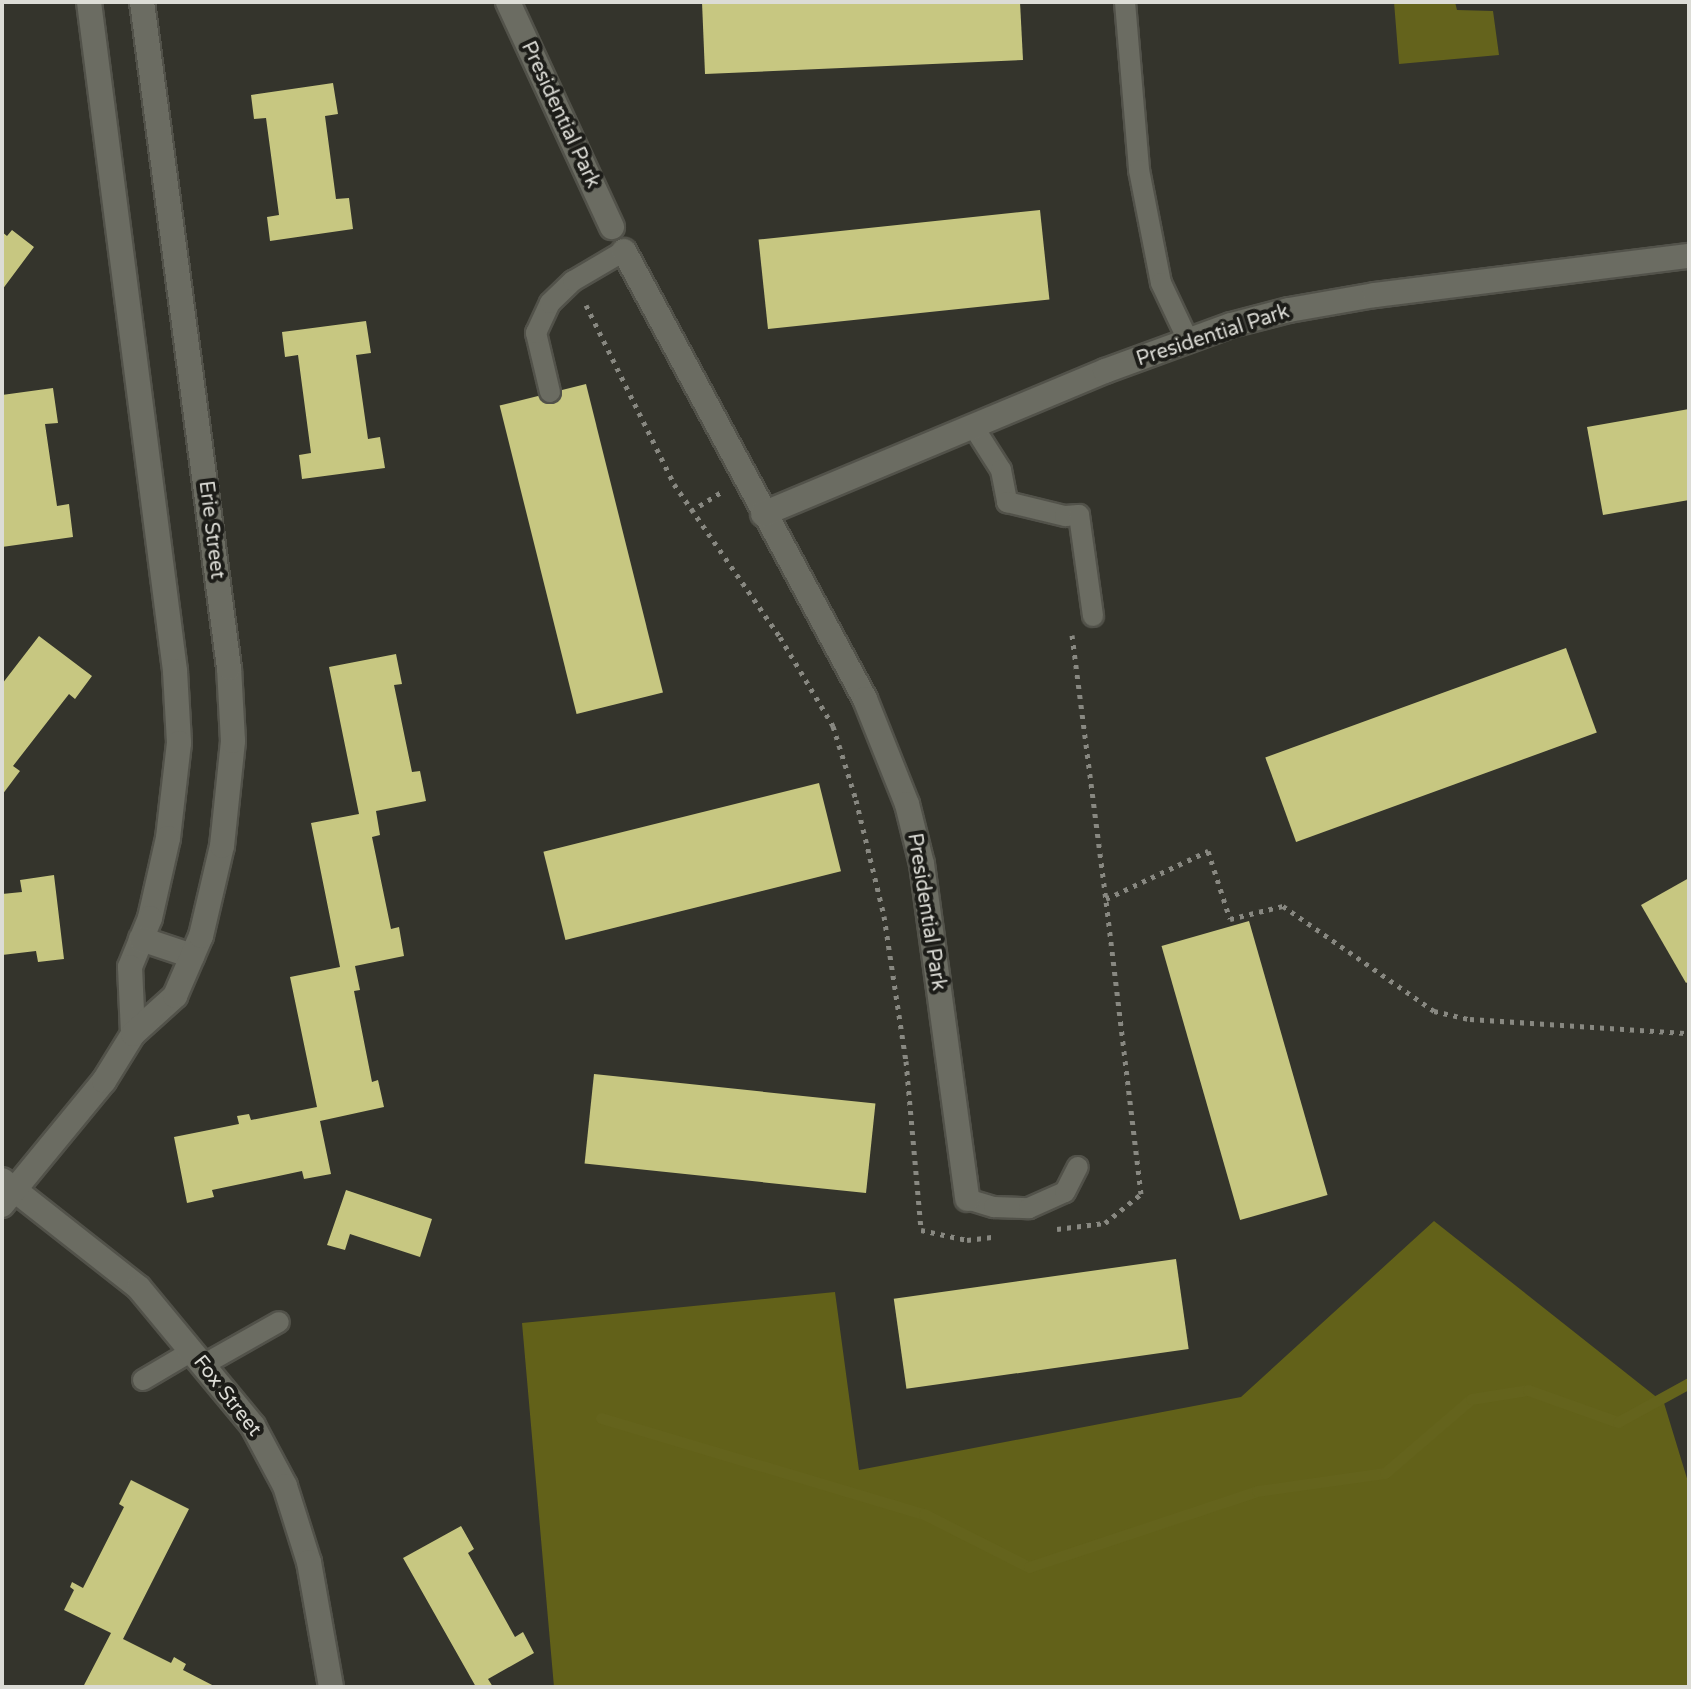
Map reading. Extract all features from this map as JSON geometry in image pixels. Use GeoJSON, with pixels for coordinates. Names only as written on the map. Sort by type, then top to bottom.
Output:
{"type":"FeatureCollection","features":[{"type":"Feature","properties":{"kind":"street"},"geometry":{"type":"LineString","coordinates":[[89,2],[176,686],[179,743],[168,838],[141,939],[130,967],[133,1034]]}},
{"type":"Feature","properties":{"kind":"street","name":"Erie Street"},"geometry":{"type":"LineString","coordinates":[[6,1191],[104,1081],[133,1034],[175,996],[201,936],[222,846],[233,741],[229,668],[142,2]]}},
{"type":"Feature","properties":{"kind":"street","name":"Presidential Park"},"geometry":{"type":"LineString","coordinates":[[508,2],[612,227]]}},
{"type":"Feature","properties":{"kind":"street","name":"Presidential Park"},"geometry":{"type":"LineString","coordinates":[[624,251],[865,699],[907,804],[922,864],[967,1199]]}},
{"type":"Feature","properties":{"kind":"street","name":"Presidential Park"},"geometry":{"type":"LineString","coordinates":[[763,514],[1188,340],[1289,310],[1689,256]]}},
{"type":"Feature","properties":{"kind":"street"},"geometry":{"type":"LineString","coordinates":[[141,939],[192,956]]}},
{"type":"Feature","properties":{"kind":"street","name":"Fox Street"},"geometry":{"type":"LineString","coordinates":[[6,1191],[139,1288],[253,1426],[285,1486],[309,1562],[331,1687]]}},
{"type":"Feature","properties":{"kind":"lane"},"geometry":{"type":"LineString","coordinates":[[1125,2],[1142,184],[1161,283],[1188,340]]}},
{"type":"Feature","properties":{"kind":"lane"},"geometry":{"type":"LineString","coordinates":[[550,392],[536,333],[550,303],[573,281],[624,251]]}},
{"type":"Feature","properties":{"kind":"lane"},"geometry":{"type":"LineString","coordinates":[[973,426],[1001,470],[1007,502],[1065,516],[1079,515],[1093,616]]}},
{"type":"Feature","properties":{"kind":"lane"},"geometry":{"type":"LineString","coordinates":[[967,1199],[994,1207],[1029,1208],[1065,1192],[1078,1167]]}},
{"type":"Feature","properties":{"kind":"lane"},"geometry":{"type":"LineString","coordinates":[[143,1380],[279,1322]]}},
{"type":"Feature","properties":{"kind":"path"},"geometry":{"type":"LineString","coordinates":[[1071,622],[1106,899],[1208,851],[1230,919],[1283,906],[1434,1011],[1470,1019],[1689,1033]]}},
{"type":"Feature","properties":{"kind":"shaded area"},"geometry":{"type":"Polygon","coordinates":[[[1394,2],[1455,2],[1457,10],[1493,11],[1499,55],[1399,64],[1394,2]]]}},
{"type":"Feature","properties":{"kind":"shaded area"},"geometry":{"type":"Polygon","coordinates":[[[1434,1221],[1664,1403],[1689,1485],[1689,1687],[554,1687],[522,1323],[835,1292],[859,1470],[1241,1397],[1434,1221]]]}},
{"type":"Feature","properties":{"kind":"building"},"geometry":{"type":"Polygon","coordinates":[[[702,2],[1020,2],[1023,60],[705,74],[702,2]]]}},
{"type":"Feature","properties":{"kind":"building"},"geometry":{"type":"Polygon","coordinates":[[[333,83],[338,114],[325,116],[336,199],[349,198],[353,229],[270,241],[267,217],[279,215],[266,118],[254,119],[251,95],[333,83]]]}},
{"type":"Feature","properties":{"kind":"building"},"geometry":{"type":"Polygon","coordinates":[[[1040,210],[1049,300],[768,329],[759,240],[1040,210]]]}},
{"type":"Feature","properties":{"kind":"building"},"geometry":{"type":"Polygon","coordinates":[[[12,230],[34,247],[2,290],[2,232],[7,236],[12,230]]]}},
{"type":"Feature","properties":{"kind":"building"},"geometry":{"type":"Polygon","coordinates":[[[366,321],[371,353],[356,355],[368,439],[380,437],[385,468],[302,479],[299,455],[311,453],[298,355],[285,357],[282,332],[366,321]]]}},
{"type":"Feature","properties":{"kind":"building"},"geometry":{"type":"Polygon","coordinates":[[[586,384],[663,693],[577,714],[500,406],[586,384]]]}},
{"type":"Feature","properties":{"kind":"building"},"geometry":{"type":"Polygon","coordinates":[[[53,388],[58,423],[45,424],[57,506],[69,504],[73,537],[2,547],[2,395],[53,388]]]}},
{"type":"Feature","properties":{"kind":"building"},"geometry":{"type":"Polygon","coordinates":[[[1689,409],[1689,500],[1603,515],[1587,427],[1689,409]]]}},
{"type":"Feature","properties":{"kind":"building"},"geometry":{"type":"Polygon","coordinates":[[[39,636],[92,676],[75,699],[69,694],[13,766],[20,771],[2,795],[2,684],[39,636]]]}},
{"type":"Feature","properties":{"kind":"building"},"geometry":{"type":"Polygon","coordinates":[[[1566,648],[1597,733],[1296,842],[1265,757],[1566,648]]]}},
{"type":"Feature","properties":{"kind":"building"},"geometry":{"type":"Polygon","coordinates":[[[396,654],[402,684],[394,685],[412,772],[420,771],[426,801],[376,811],[380,835],[372,837],[391,929],[399,927],[404,956],[355,966],[360,990],[354,991],[372,1082],[378,1080],[384,1107],[320,1121],[331,1174],[304,1179],[302,1171],[212,1190],[214,1197],[187,1203],[174,1137],[239,1124],[237,1116],[249,1114],[251,1120],[317,1107],[290,977],[340,967],[311,823],[359,814],[329,667],[396,654]]]}},
{"type":"Feature","properties":{"kind":"building"},"geometry":{"type":"Polygon","coordinates":[[[819,783],[841,871],[565,940],[543,852],[819,783]]]}},
{"type":"Feature","properties":{"kind":"building"},"geometry":{"type":"Polygon","coordinates":[[[54,875],[64,959],[38,962],[36,951],[2,955],[2,894],[22,892],[20,880],[54,875]]]}},
{"type":"Feature","properties":{"kind":"building"},"geometry":{"type":"Polygon","coordinates":[[[1689,878],[1689,981],[1686,983],[1641,905],[1689,878]]]}},
{"type":"Feature","properties":{"kind":"building"},"geometry":{"type":"Polygon","coordinates":[[[1249,921],[1328,1195],[1240,1220],[1162,946],[1249,921]]]}},
{"type":"Feature","properties":{"kind":"building"},"geometry":{"type":"Polygon","coordinates":[[[594,1074],[875,1104],[866,1193],[585,1164],[594,1074]]]}},
{"type":"Feature","properties":{"kind":"building"},"geometry":{"type":"Polygon","coordinates":[[[346,1190],[432,1219],[420,1257],[350,1234],[345,1250],[327,1245],[346,1190]]]}},
{"type":"Feature","properties":{"kind":"building"},"geometry":{"type":"Polygon","coordinates":[[[1176,1259],[1189,1349],[906,1389],[894,1299],[1176,1259]]]}},
{"type":"Feature","properties":{"kind":"building"},"geometry":{"type":"Polygon","coordinates":[[[131,1480],[189,1509],[123,1639],[171,1663],[174,1657],[186,1664],[183,1670],[216,1687],[83,1687],[111,1633],[64,1610],[74,1590],[70,1587],[72,1582],[83,1588],[124,1507],[119,1504],[131,1480]]]}},
{"type":"Feature","properties":{"kind":"building"},"geometry":{"type":"Polygon","coordinates":[[[461,1526],[474,1549],[468,1553],[515,1637],[523,1632],[534,1653],[488,1679],[493,1687],[476,1687],[403,1558],[461,1526]]]}},
{"type":"Feature","properties":{"kind":"waterway"},"geometry":{"type":"LineString","coordinates":[[601,1418],[924,1514],[1029,1567],[1257,1491],[1385,1473],[1471,1399],[1528,1390],[1618,1422],[1689,1383]]}}]}
